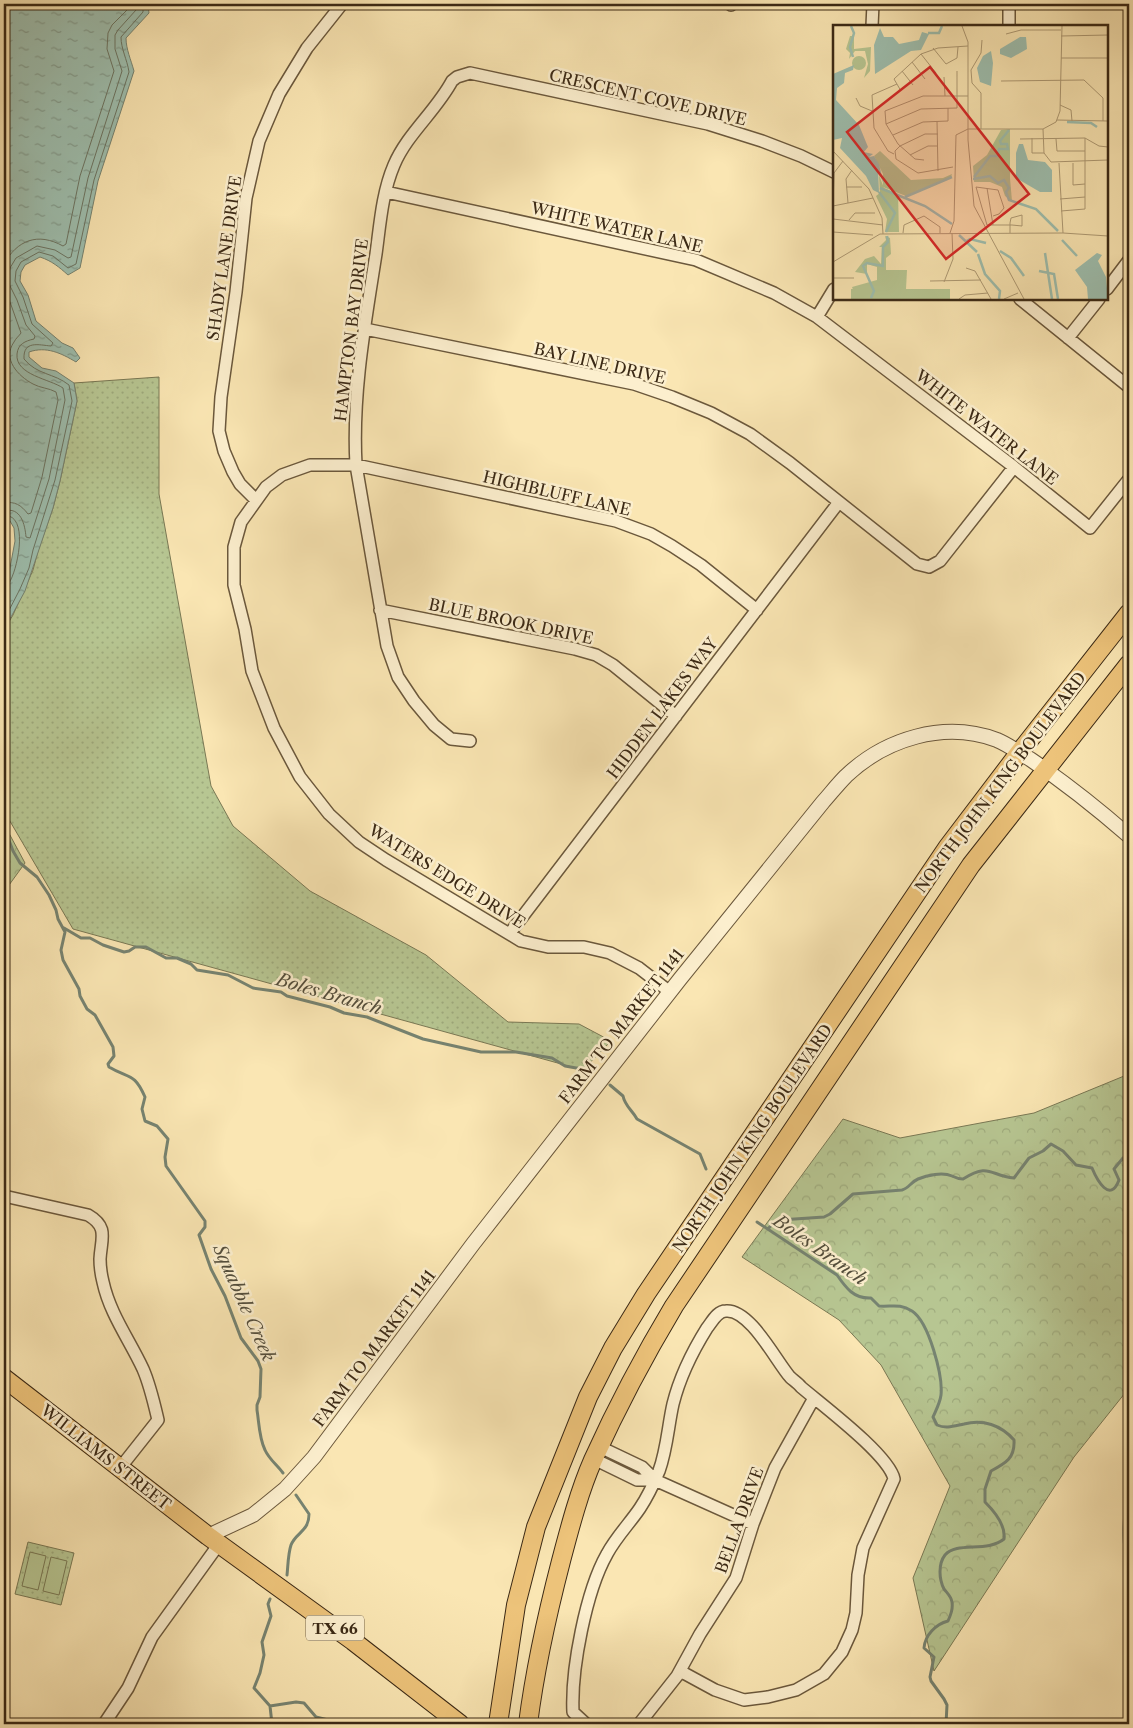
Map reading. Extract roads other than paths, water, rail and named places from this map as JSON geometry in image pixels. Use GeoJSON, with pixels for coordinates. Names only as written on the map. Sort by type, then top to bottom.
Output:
{"type":"FeatureCollection","features":[{"type":"Feature","properties":{"kind":"main road","name":"NORTH JOHN KING BOULEVARD"},"geometry":{"type":"LineString","coordinates":[[498,1724],[516,1605],[534,1535],[588,1398],[613,1348],[652,1286],[947,848],[1019,752],[1129,613]]}},
{"type":"Feature","properties":{"kind":"main road","name":"NORTH JOHN KING BOULEVARD"},"geometry":{"type":"LineString","coordinates":[[528,1724],[550,1606],[571,1523],[597,1453],[640,1364],[674,1306],[972,865],[1129,664]]}},
{"type":"Feature","properties":{"kind":"main road"},"geometry":{"type":"LineString","coordinates":[[767,1116],[790,1133]]}},
{"type":"Feature","properties":{"kind":"main road","name":"WILLIAMS STREET"},"geometry":{"type":"LineString","coordinates":[[4,1378],[213,1540]]}},
{"type":"Feature","properties":{"kind":"main road"},"geometry":{"type":"LineString","coordinates":[[570,1442],[597,1453]]}},
{"type":"Feature","properties":{"kind":"main road","name":"TX 66"},"geometry":{"type":"LineString","coordinates":[[213,1540],[353,1641],[460,1724]]}},
{"type":"Feature","properties":{"kind":"street","name":"SHADY LANE DRIVE"},"geometry":{"type":"LineString","coordinates":[[256,500],[240,484],[233,472],[224,451],[220,431],[221,397],[236,292],[246,198],[258,141],[279,94],[307,48],[342,4]]}},
{"type":"Feature","properties":{"kind":"street"},"geometry":{"type":"LineString","coordinates":[[872,4],[872,25]]}},
{"type":"Feature","properties":{"kind":"street"},"geometry":{"type":"LineString","coordinates":[[1009,4],[1009,25]]}},
{"type":"Feature","properties":{"kind":"street","name":"CRESCENT COVE DRIVE"},"geometry":{"type":"LineString","coordinates":[[452,82],[457,77],[470,73],[708,124],[762,141],[801,156],[833,172]]}},
{"type":"Feature","properties":{"kind":"street","name":"HAMPTON BAY DRIVE"},"geometry":{"type":"LineString","coordinates":[[452,82],[416,130],[394,164],[386,192],[365,329],[357,396],[355,435],[356,465],[380,610],[387,646],[398,677],[414,701],[434,725],[451,739],[470,741]]}},
{"type":"Feature","properties":{"kind":"street","name":"WHITE WATER LANE"},"geometry":{"type":"LineString","coordinates":[[386,192],[696,260],[774,293],[817,317],[1014,467],[1090,528],[1129,479]]}},
{"type":"Feature","properties":{"kind":"street"},"geometry":{"type":"LineString","coordinates":[[1108,288],[1129,260]]}},
{"type":"Feature","properties":{"kind":"street"},"geometry":{"type":"LineString","coordinates":[[817,317],[833,291]]}},
{"type":"Feature","properties":{"kind":"street"},"geometry":{"type":"LineString","coordinates":[[1021,300],[1129,387]]}},
{"type":"Feature","properties":{"kind":"street"},"geometry":{"type":"LineString","coordinates":[[1068,338],[1098,300]]}},
{"type":"Feature","properties":{"kind":"street","name":"BAY LINE DRIVE"},"geometry":{"type":"LineString","coordinates":[[365,329],[634,384],[711,413],[750,434],[790,463],[917,564],[929,567],[940,561],[1014,467]]}},
{"type":"Feature","properties":{"kind":"street","name":"WATERS EDGE DRIVE"},"geometry":{"type":"LineString","coordinates":[[356,465],[310,465],[282,475],[266,487],[241,522],[234,547],[234,585],[245,629],[252,671],[274,728],[300,777],[329,814],[359,842],[521,941],[548,947],[584,948],[610,953],[639,968],[670,992]]}},
{"type":"Feature","properties":{"kind":"street","name":"HIGHBLUFF LANE"},"geometry":{"type":"LineString","coordinates":[[356,465],[616,521],[651,534],[700,565],[757,610]]}},
{"type":"Feature","properties":{"kind":"street","name":"HIDDEN LAKES WAY"},"geometry":{"type":"LineString","coordinates":[[510,933],[839,502]]}},
{"type":"Feature","properties":{"kind":"street","name":"BLUE BROOK DRIVE"},"geometry":{"type":"LineString","coordinates":[[380,610],[575,649],[596,655],[613,665],[676,716]]}},
{"type":"Feature","properties":{"kind":"street","name":"FARM TO MARKET 1141"},"geometry":{"type":"LineString","coordinates":[[213,1540],[253,1515],[285,1489],[314,1457],[473,1244],[670,992],[846,776],[874,755],[904,740],[917,736],[950,732],[976,734],[990,738],[1019,752],[1046,770],[1129,836]]}},
{"type":"Feature","properties":{"kind":"street"},"geometry":{"type":"LineString","coordinates":[[4,1196],[88,1215],[96,1220],[101,1227],[103,1234],[100,1260],[107,1298],[118,1325],[143,1370],[153,1397],[158,1420],[120,1468]]}},
{"type":"Feature","properties":{"kind":"street"},"geometry":{"type":"LineString","coordinates":[[586,1724],[573,1712],[572,1699],[577,1658],[587,1608],[594,1586],[607,1554],[640,1508],[655,1480],[665,1448],[673,1404],[682,1374],[715,1316],[727,1310],[739,1315],[756,1329],[790,1376],[847,1425],[883,1460],[893,1472],[894,1479],[863,1548],[858,1575],[856,1612],[852,1630],[842,1652],[824,1674],[796,1690],[768,1697],[744,1700],[715,1690],[680,1671]]}},
{"type":"Feature","properties":{"kind":"street","name":"BELLA DRIVE"},"geometry":{"type":"LineString","coordinates":[[639,1724],[680,1671],[700,1634],[736,1578],[753,1524],[775,1468],[814,1398]]}},
{"type":"Feature","properties":{"kind":"street"},"geometry":{"type":"LineString","coordinates":[[597,1453],[637,1480],[655,1480],[753,1524]]}},
{"type":"Feature","properties":{"kind":"street"},"geometry":{"type":"LineString","coordinates":[[104,1724],[128,1688],[152,1637],[213,1540]]}},
{"type":"Feature","properties":{"kind":"water"},"geometry":{"type":"Polygon","coordinates":[[[4,4],[148,4],[149,13],[126,38],[134,71],[98,181],[80,268],[68,275],[55,264],[40,257],[25,265],[21,272],[20,281],[28,295],[36,321],[62,343],[73,348],[80,358],[76,362],[53,351],[35,350],[29,352],[29,357],[42,368],[56,371],[74,383],[77,401],[53,508],[25,591],[4,630],[4,584],[9,573],[15,541],[14,528],[10,521],[4,528],[4,4]]]}},
{"type":"Feature","properties":{"kind":"water"},"geometry":{"type":"Polygon","coordinates":[[[1129,1488],[1129,1576],[1124,1554],[1123,1521],[1129,1488]]]}},
{"type":"Feature","properties":{"kind":"waterway","name":"Squabble Creek"},"geometry":{"type":"LineString","coordinates":[[4,827],[13,851],[20,863],[37,877],[56,910],[58,919],[65,932],[61,950],[63,960],[79,989],[80,996],[87,1009],[95,1015],[113,1047],[114,1056],[108,1064],[109,1067],[138,1083],[145,1097],[142,1109],[145,1121],[157,1126],[168,1139],[165,1157],[166,1166],[205,1221],[205,1227],[199,1235],[211,1269],[225,1296],[241,1338],[258,1361],[261,1369],[260,1397],[257,1410],[263,1445],[269,1456],[283,1473]]}},
{"type":"Feature","properties":{"kind":"waterway","name":"Boles Branch"},"geometry":{"type":"LineString","coordinates":[[64,928],[81,938],[90,938],[103,945],[124,952],[135,947],[146,947],[166,958],[177,958],[191,964],[197,970],[228,975],[253,988],[281,992],[287,996],[330,1007],[344,1013],[367,1017],[423,1039],[481,1052],[516,1052],[552,1058],[565,1066],[593,1071]]}},
{"type":"Feature","properties":{"kind":"waterway","name":"Boles Branch"},"geometry":{"type":"LineString","coordinates":[[610,1085],[623,1096],[637,1119],[700,1154],[706,1169]]}},
{"type":"Feature","properties":{"kind":"waterway"},"geometry":{"type":"LineString","coordinates":[[768,1229],[774,1222],[780,1220],[824,1217],[853,1194],[902,1190],[916,1180],[930,1175],[944,1174],[963,1179],[979,1171],[990,1171],[1014,1178],[1029,1158],[1043,1151],[1051,1144],[1063,1151],[1076,1165],[1092,1168],[1104,1188],[1112,1190],[1119,1180],[1114,1169],[1123,1158],[1129,1156]]}},
{"type":"Feature","properties":{"kind":"waterway","name":"Boles Branch"},"geometry":{"type":"LineString","coordinates":[[757,1222],[837,1275],[855,1295],[871,1298],[879,1306],[903,1307],[912,1311],[918,1317],[934,1350],[940,1375],[941,1395],[933,1417],[937,1425],[947,1427],[978,1422],[991,1424],[1003,1430],[1014,1440],[1011,1456],[991,1471],[985,1489],[985,1502],[1002,1524],[1004,1539],[981,1547],[964,1547],[950,1551],[945,1555],[941,1563],[941,1581],[951,1600],[952,1609],[948,1621],[935,1627],[926,1639],[924,1648],[934,1657],[930,1677],[947,1705],[946,1724]]}},
{"type":"Feature","properties":{"kind":"waterway","name":"Squabble Creek"},"geometry":{"type":"LineString","coordinates":[[287,1575],[291,1545],[307,1525],[309,1514],[296,1495]]}},
{"type":"Feature","properties":{"kind":"waterway","name":"Squabble Creek"},"geometry":{"type":"LineString","coordinates":[[270,1599],[268,1604],[271,1616],[262,1642],[264,1655],[254,1688],[270,1706],[272,1724]]}},
{"type":"Feature","properties":{"kind":"waterway"},"geometry":{"type":"LineString","coordinates":[[270,1706],[296,1702],[304,1703],[316,1717],[336,1722],[337,1724]]}}]}
